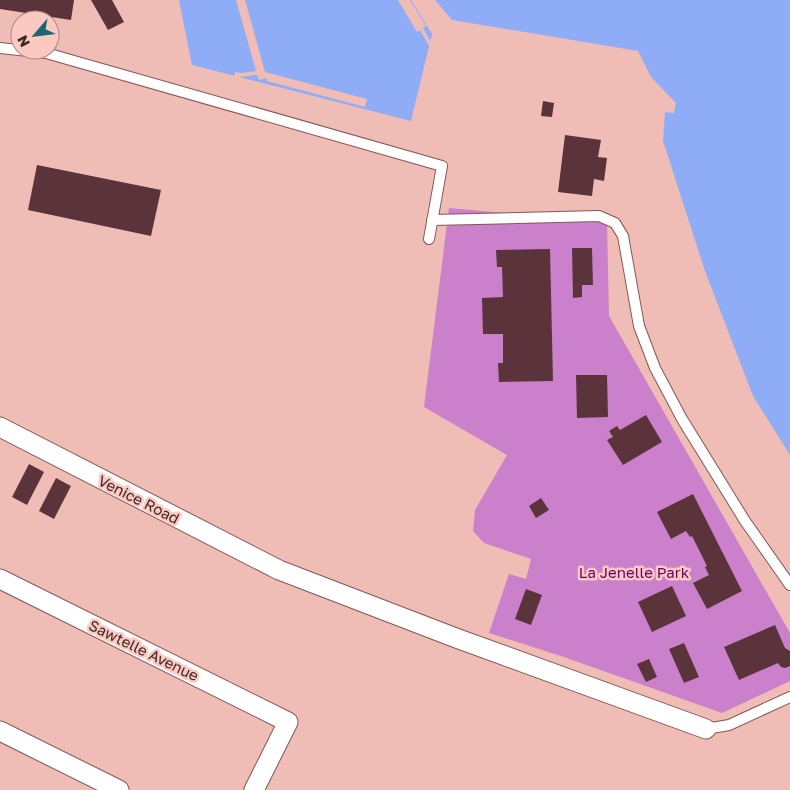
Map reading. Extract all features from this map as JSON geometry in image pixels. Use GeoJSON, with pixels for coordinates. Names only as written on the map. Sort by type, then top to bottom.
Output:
{"type":"FeatureCollection","features":[{"type":"Feature","properties":{"kind":"street","name":"Venice Road"},"geometry":{"type":"LineString","coordinates":[[0,427],[279,570],[456,638],[706,729]]}},
{"type":"Feature","properties":{"kind":"street","name":"Sawtelle Avenue"},"geometry":{"type":"LineString","coordinates":[[0,579],[288,722],[254,790]]}},
{"type":"Feature","properties":{"kind":"street"},"geometry":{"type":"LineString","coordinates":[[0,731],[119,790]]}},
{"type":"Feature","properties":{"kind":"lane"},"geometry":{"type":"LineString","coordinates":[[0,48],[46,54],[442,166],[429,238]]}},
{"type":"Feature","properties":{"kind":"lane"},"geometry":{"type":"LineString","coordinates":[[432,220],[599,216],[615,223],[623,236],[639,326],[656,368],[682,419],[701,450],[745,521],[790,585]]}},
{"type":"Feature","properties":{"kind":"lane"},"geometry":{"type":"LineString","coordinates":[[706,729],[729,725],[790,697]]}},
{"type":"Feature","properties":{"kind":"green space","name":"La Jenelle Park"},"geometry":{"type":"Polygon","coordinates":[[[449,208],[607,222],[609,316],[790,633],[790,681],[722,713],[564,657],[489,633],[509,574],[526,579],[531,559],[484,543],[473,531],[475,510],[507,455],[424,407],[449,208]]]}},
{"type":"Feature","properties":{"kind":"water"},"geometry":{"type":"Polygon","coordinates":[[[179,0],[411,0],[432,34],[411,121],[192,65],[179,0]]]}},
{"type":"Feature","properties":{"kind":"water"},"geometry":{"type":"Polygon","coordinates":[[[435,0],[790,0],[790,455],[753,396],[705,271],[663,141],[665,112],[674,113],[676,103],[651,77],[638,51],[452,20],[435,0]]]}},
{"type":"Feature","properties":{"kind":"pier"},"geometry":{"type":"Polygon","coordinates":[[[236,0],[245,0],[265,72],[367,99],[365,107],[267,81],[266,78],[259,80],[257,75],[240,77],[239,80],[234,78],[235,72],[256,71],[236,0]]]}},
{"type":"Feature","properties":{"kind":"pier"},"geometry":{"type":"Polygon","coordinates":[[[398,0],[410,0],[426,26],[423,28],[432,44],[431,49],[420,30],[417,32],[398,0]]]}},
{"type":"Feature","properties":{"kind":"building"},"geometry":{"type":"Polygon","coordinates":[[[0,0],[74,0],[71,20],[60,18],[60,10],[0,9],[0,0]]]}},
{"type":"Feature","properties":{"kind":"building"},"geometry":{"type":"Polygon","coordinates":[[[91,0],[112,0],[124,22],[108,30],[91,0]]]}},
{"type":"Feature","properties":{"kind":"building"},"geometry":{"type":"Polygon","coordinates":[[[543,101],[554,103],[552,117],[541,116],[543,101]]]}},
{"type":"Feature","properties":{"kind":"building"},"geometry":{"type":"Polygon","coordinates":[[[565,135],[601,140],[598,157],[607,158],[604,181],[594,179],[592,196],[558,192],[565,135]]]}},
{"type":"Feature","properties":{"kind":"building"},"geometry":{"type":"Polygon","coordinates":[[[37,165],[161,190],[151,236],[28,210],[37,165]]]}},
{"type":"Feature","properties":{"kind":"building"},"geometry":{"type":"Polygon","coordinates":[[[572,248],[592,248],[593,285],[582,285],[582,297],[573,298],[572,248]]]}},
{"type":"Feature","properties":{"kind":"building"},"geometry":{"type":"Polygon","coordinates":[[[550,249],[553,381],[499,382],[498,363],[503,363],[503,334],[483,334],[482,298],[503,297],[502,267],[497,267],[496,250],[550,249]]]}},
{"type":"Feature","properties":{"kind":"building"},"geometry":{"type":"Polygon","coordinates":[[[576,375],[607,375],[608,417],[577,418],[576,375]]]}},
{"type":"Feature","properties":{"kind":"building"},"geometry":{"type":"Polygon","coordinates":[[[646,415],[662,442],[623,465],[607,440],[613,437],[609,431],[617,426],[620,430],[646,415]]]}},
{"type":"Feature","properties":{"kind":"building"},"geometry":{"type":"Polygon","coordinates":[[[29,464],[44,472],[27,505],[12,497],[29,464]]]}},
{"type":"Feature","properties":{"kind":"building"},"geometry":{"type":"Polygon","coordinates":[[[56,478],[71,486],[54,519],[39,511],[56,478]]]}},
{"type":"Feature","properties":{"kind":"building"},"geometry":{"type":"Polygon","coordinates":[[[693,494],[742,591],[707,609],[693,583],[709,575],[705,567],[707,566],[692,536],[690,537],[686,531],[671,539],[657,512],[693,494]]]}},
{"type":"Feature","properties":{"kind":"building"},"geometry":{"type":"Polygon","coordinates":[[[541,498],[549,510],[536,518],[529,506],[541,498]]]}},
{"type":"Feature","properties":{"kind":"building"},"geometry":{"type":"Polygon","coordinates":[[[672,586],[686,616],[652,632],[638,602],[672,586]]]}},
{"type":"Feature","properties":{"kind":"building"},"geometry":{"type":"Polygon","coordinates":[[[526,589],[542,595],[531,625],[515,619],[526,589]]]}},
{"type":"Feature","properties":{"kind":"building"},"geometry":{"type":"Polygon","coordinates":[[[775,625],[785,648],[790,651],[790,666],[781,667],[778,663],[739,680],[724,647],[775,625]]]}},
{"type":"Feature","properties":{"kind":"building"},"geometry":{"type":"Polygon","coordinates":[[[684,643],[699,677],[684,683],[669,649],[684,643]]]}},
{"type":"Feature","properties":{"kind":"building"},"geometry":{"type":"Polygon","coordinates":[[[649,659],[657,677],[646,682],[637,664],[649,659]]]}}]}
